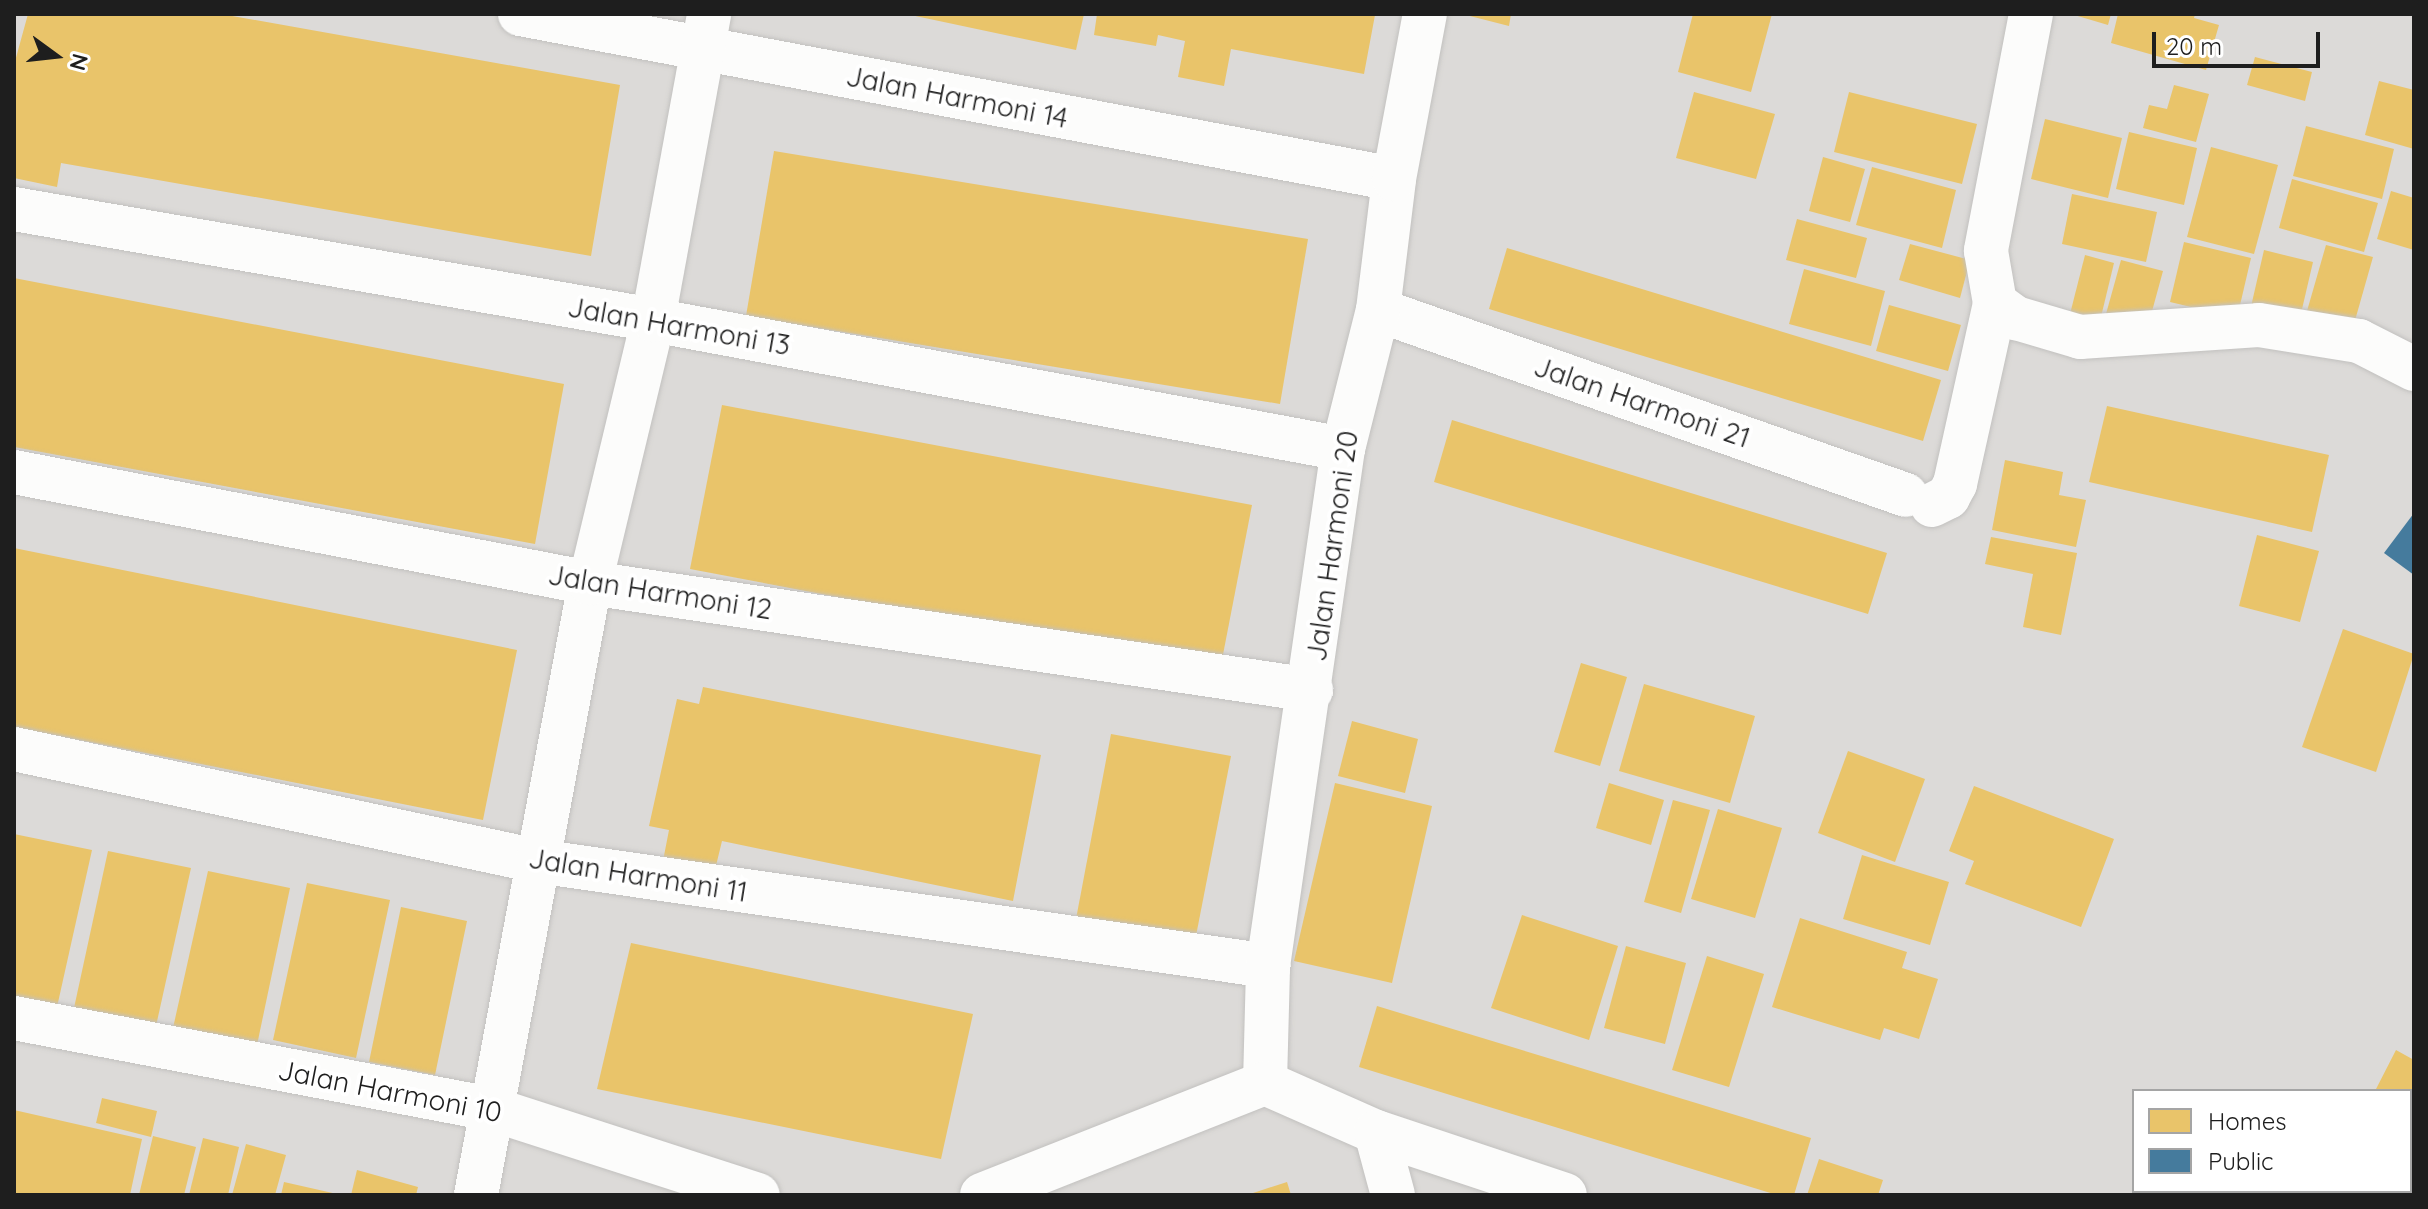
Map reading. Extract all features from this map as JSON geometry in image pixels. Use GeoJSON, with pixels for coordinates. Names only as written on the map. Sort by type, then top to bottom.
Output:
{"type":"FeatureCollection","features":[{"type":"Feature","properties":{"kind":"street","name":"Jalan Harmoni 14"},"geometry":{"type":"LineString","coordinates":[[520,14],[706,32],[1394,179]]}},
{"type":"Feature","properties":{"kind":"street","name":"Jalan Harmoni 20"},"geometry":{"type":"LineString","coordinates":[[1265,1083],[1268,966],[1311,690],[1343,449],[1378,310],[1394,179],[1425,14]]}},
{"type":"Feature","properties":{"kind":"street"},"geometry":{"type":"LineString","coordinates":[[2031,14],[1986,251],[1995,303],[2016,318],[2080,337],[2259,325],[2359,341],[2414,369]]}},
{"type":"Feature","properties":{"kind":"street"},"geometry":{"type":"LineString","coordinates":[[476,1195],[495,1110],[537,861],[590,583],[653,320],[706,32]]}},
{"type":"Feature","properties":{"kind":"street","name":"Jalan Harmoni 13"},"geometry":{"type":"LineString","coordinates":[[14,209],[653,320],[1343,449]]}},
{"type":"Feature","properties":{"kind":"street","name":"Jalan Harmoni 21"},"geometry":{"type":"LineString","coordinates":[[1378,310],[1919,500],[1948,497],[1955,484],[1995,303]]}},
{"type":"Feature","properties":{"kind":"street","name":"Jalan Harmoni 12"},"geometry":{"type":"LineString","coordinates":[[14,472],[590,583],[1311,690]]}},
{"type":"Feature","properties":{"kind":"street","name":"Jalan Harmoni 11"},"geometry":{"type":"LineString","coordinates":[[14,749],[537,861],[1268,966]]}},
{"type":"Feature","properties":{"kind":"street","name":"Jalan Harmoni 10"},"geometry":{"type":"LineString","coordinates":[[14,1018],[495,1110],[758,1195]]}},
{"type":"Feature","properties":{"kind":"street"},"geometry":{"type":"LineString","coordinates":[[982,1195],[1265,1083],[1376,1132],[1565,1195]]}},
{"type":"Feature","properties":{"kind":"street"},"geometry":{"type":"LineString","coordinates":[[1376,1132],[1393,1195]]}},
{"type":"Feature","properties":{"kind":"shaded area"},"geometry":{"type":"Polygon","coordinates":[[[14,14],[2414,14],[2414,1195],[14,1195],[14,14]]]}},
{"type":"Feature","properties":{"kind":"building: Homes"},"geometry":{"type":"Polygon","coordinates":[[[28,14],[221,14],[620,85],[591,256],[61,163],[57,187],[14,178],[14,65],[28,14]]]}},
{"type":"Feature","properties":{"kind":"building: Homes"},"geometry":{"type":"Polygon","coordinates":[[[906,14],[1084,14],[1076,50],[906,14]]]}},
{"type":"Feature","properties":{"kind":"building: Homes"},"geometry":{"type":"Polygon","coordinates":[[[1097,14],[1375,15],[1364,74],[1231,49],[1224,86],[1178,77],[1185,41],[1158,35],[1156,46],[1094,35],[1097,14]]]}},
{"type":"Feature","properties":{"kind":"building: Homes"},"geometry":{"type":"Polygon","coordinates":[[[1462,14],[1511,14],[1509,26],[1462,14]]]}},
{"type":"Feature","properties":{"kind":"building: Homes"},"geometry":{"type":"Polygon","coordinates":[[[1693,14],[1772,14],[1751,92],[1678,72],[1693,14]]]}},
{"type":"Feature","properties":{"kind":"building: Homes"},"geometry":{"type":"Polygon","coordinates":[[[2071,14],[2111,14],[2108,25],[2071,14]]]}},
{"type":"Feature","properties":{"kind":"building: Homes"},"geometry":{"type":"Polygon","coordinates":[[[2118,14],[2195,14],[2194,18],[2219,25],[2206,70],[2111,43],[2118,14]]]}},
{"type":"Feature","properties":{"kind":"building: Homes"},"geometry":{"type":"Polygon","coordinates":[[[2255,57],[2312,72],[2305,101],[2247,85],[2255,57]]]}},
{"type":"Feature","properties":{"kind":"building: Homes"},"geometry":{"type":"Polygon","coordinates":[[[2379,81],[2414,90],[2414,149],[2365,135],[2379,81]]]}},
{"type":"Feature","properties":{"kind":"building: Homes"},"geometry":{"type":"Polygon","coordinates":[[[2174,85],[2209,94],[2196,142],[2143,128],[2149,105],[2167,109],[2174,85]]]}},
{"type":"Feature","properties":{"kind":"building: Homes"},"geometry":{"type":"Polygon","coordinates":[[[1694,92],[1775,114],[1756,179],[1676,158],[1694,92]]]}},
{"type":"Feature","properties":{"kind":"building: Homes"},"geometry":{"type":"Polygon","coordinates":[[[1849,92],[1977,124],[1962,184],[1834,152],[1849,92]]]}},
{"type":"Feature","properties":{"kind":"building: Homes"},"geometry":{"type":"Polygon","coordinates":[[[2045,119],[2122,138],[2108,198],[2031,179],[2045,119]]]}},
{"type":"Feature","properties":{"kind":"building: Homes"},"geometry":{"type":"Polygon","coordinates":[[[2306,126],[2394,149],[2382,199],[2293,176],[2306,126]]]}},
{"type":"Feature","properties":{"kind":"building: Homes"},"geometry":{"type":"Polygon","coordinates":[[[2129,132],[2197,148],[2184,205],[2116,189],[2129,132]]]}},
{"type":"Feature","properties":{"kind":"building: Homes"},"geometry":{"type":"Polygon","coordinates":[[[2211,147],[2278,165],[2254,254],[2187,237],[2211,147]]]}},
{"type":"Feature","properties":{"kind":"building: Homes"},"geometry":{"type":"Polygon","coordinates":[[[774,151],[1308,239],[1280,404],[746,316],[774,151]]]}},
{"type":"Feature","properties":{"kind":"building: Homes"},"geometry":{"type":"Polygon","coordinates":[[[1823,157],[1865,169],[1850,222],[1809,211],[1823,157]]]}},
{"type":"Feature","properties":{"kind":"building: Homes"},"geometry":{"type":"Polygon","coordinates":[[[1872,167],[1956,190],[1942,248],[1856,225],[1872,167]]]}},
{"type":"Feature","properties":{"kind":"building: Homes"},"geometry":{"type":"Polygon","coordinates":[[[2292,179],[2378,203],[2364,252],[2279,228],[2292,179]]]}},
{"type":"Feature","properties":{"kind":"building: Homes"},"geometry":{"type":"Polygon","coordinates":[[[2391,191],[2414,198],[2414,250],[2377,239],[2391,191]]]}},
{"type":"Feature","properties":{"kind":"building: Homes"},"geometry":{"type":"Polygon","coordinates":[[[2072,194],[2157,212],[2146,262],[2062,244],[2072,194]]]}},
{"type":"Feature","properties":{"kind":"building: Homes"},"geometry":{"type":"Polygon","coordinates":[[[1797,219],[1867,238],[1856,278],[1786,260],[1797,219]]]}},
{"type":"Feature","properties":{"kind":"building: Homes"},"geometry":{"type":"Polygon","coordinates":[[[2184,242],[2251,258],[2237,318],[2170,302],[2184,242]]]}},
{"type":"Feature","properties":{"kind":"building: Homes"},"geometry":{"type":"Polygon","coordinates":[[[1910,244],[1970,260],[1960,298],[1899,280],[1910,244]]]}},
{"type":"Feature","properties":{"kind":"building: Homes"},"geometry":{"type":"Polygon","coordinates":[[[2326,245],[2373,257],[2352,331],[2305,318],[2326,245]]]}},
{"type":"Feature","properties":{"kind":"building: Homes"},"geometry":{"type":"Polygon","coordinates":[[[1507,248],[1941,380],[1923,441],[1489,309],[1507,248]]]}},
{"type":"Feature","properties":{"kind":"building: Homes"},"geometry":{"type":"Polygon","coordinates":[[[2264,250],[2313,262],[2299,322],[2250,311],[2264,250]]]}},
{"type":"Feature","properties":{"kind":"building: Homes"},"geometry":{"type":"Polygon","coordinates":[[[2085,255],[2114,263],[2100,321],[2070,314],[2085,255]]]}},
{"type":"Feature","properties":{"kind":"building: Homes"},"geometry":{"type":"Polygon","coordinates":[[[2121,260],[2163,271],[2148,326],[2106,314],[2121,260]]]}},
{"type":"Feature","properties":{"kind":"building: Homes"},"geometry":{"type":"Polygon","coordinates":[[[1804,269],[1885,291],[1871,346],[1789,324],[1804,269]]]}},
{"type":"Feature","properties":{"kind":"building: Homes"},"geometry":{"type":"Polygon","coordinates":[[[14,278],[564,384],[535,544],[14,447],[14,278]]]}},
{"type":"Feature","properties":{"kind":"building: Homes"},"geometry":{"type":"Polygon","coordinates":[[[1889,305],[1961,325],[1948,371],[1876,351],[1889,305]]]}},
{"type":"Feature","properties":{"kind":"building: Homes"},"geometry":{"type":"Polygon","coordinates":[[[722,405],[1252,505],[1220,670],[690,569],[722,405]]]}},
{"type":"Feature","properties":{"kind":"building: Homes"},"geometry":{"type":"Polygon","coordinates":[[[2107,406],[2329,455],[2312,532],[2089,482],[2107,406]]]}},
{"type":"Feature","properties":{"kind":"building: Homes"},"geometry":{"type":"Polygon","coordinates":[[[1452,420],[1887,553],[1868,614],[1434,482],[1452,420]]]}},
{"type":"Feature","properties":{"kind":"building: Homes"},"geometry":{"type":"Polygon","coordinates":[[[2005,460],[2063,472],[2059,495],[2086,500],[2076,547],[1992,530],[2005,460]]]}},
{"type":"Feature","properties":{"kind":"building: Homes"},"geometry":{"type":"Polygon","coordinates":[[[2257,535],[2319,551],[2300,622],[2239,606],[2257,535]]]}},
{"type":"Feature","properties":{"kind":"building: Homes"},"geometry":{"type":"Polygon","coordinates":[[[1991,537],[2077,553],[2061,635],[2023,627],[2033,574],[1985,564],[1991,537]]]}},
{"type":"Feature","properties":{"kind":"building: Homes"},"geometry":{"type":"Polygon","coordinates":[[[14,548],[517,650],[483,820],[14,727],[14,548]]]}},
{"type":"Feature","properties":{"kind":"building: Homes"},"geometry":{"type":"Polygon","coordinates":[[[2343,629],[2414,654],[2376,772],[2302,747],[2343,629]]]}},
{"type":"Feature","properties":{"kind":"building: Homes"},"geometry":{"type":"Polygon","coordinates":[[[1581,663],[1627,677],[1600,766],[1554,752],[1581,663]]]}},
{"type":"Feature","properties":{"kind":"building: Homes"},"geometry":{"type":"Polygon","coordinates":[[[1644,684],[1755,716],[1730,803],[1619,771],[1644,684]]]}},
{"type":"Feature","properties":{"kind":"building: Homes"},"geometry":{"type":"Polygon","coordinates":[[[703,687],[1041,755],[1013,901],[722,841],[713,878],[662,866],[669,830],[649,826],[677,699],[699,704],[703,687]]]}},
{"type":"Feature","properties":{"kind":"building: Homes"},"geometry":{"type":"Polygon","coordinates":[[[1352,721],[1418,739],[1405,793],[1338,776],[1352,721]]]}},
{"type":"Feature","properties":{"kind":"building: Homes"},"geometry":{"type":"Polygon","coordinates":[[[1111,734],[1231,756],[1195,941],[1076,919],[1111,734]]]}},
{"type":"Feature","properties":{"kind":"building: Homes"},"geometry":{"type":"Polygon","coordinates":[[[1848,751],[1925,779],[1895,862],[1818,833],[1848,751]]]}},
{"type":"Feature","properties":{"kind":"building: Homes"},"geometry":{"type":"Polygon","coordinates":[[[1335,783],[1432,806],[1392,983],[1294,961],[1335,783]]]}},
{"type":"Feature","properties":{"kind":"building: Homes"},"geometry":{"type":"Polygon","coordinates":[[[1609,783],[1664,800],[1651,845],[1596,828],[1609,783]]]}},
{"type":"Feature","properties":{"kind":"building: Homes"},"geometry":{"type":"Polygon","coordinates":[[[1974,786],[2114,839],[2081,927],[1965,884],[1974,861],[1949,851],[1974,786]]]}},
{"type":"Feature","properties":{"kind":"building: Homes"},"geometry":{"type":"Polygon","coordinates":[[[1673,800],[1710,810],[1681,913],[1644,902],[1673,800]]]}},
{"type":"Feature","properties":{"kind":"building: Homes"},"geometry":{"type":"Polygon","coordinates":[[[1718,809],[1782,828],[1755,918],[1691,899],[1718,809]]]}},
{"type":"Feature","properties":{"kind":"building: Homes"},"geometry":{"type":"Polygon","coordinates":[[[14,834],[92,850],[57,1007],[14,998],[14,834]]]}},
{"type":"Feature","properties":{"kind":"building: Homes"},"geometry":{"type":"Polygon","coordinates":[[[108,851],[191,868],[156,1026],[74,1008],[108,851]]]}},
{"type":"Feature","properties":{"kind":"building: Homes"},"geometry":{"type":"Polygon","coordinates":[[[1862,855],[1949,882],[1930,945],[1843,919],[1862,855]]]}},
{"type":"Feature","properties":{"kind":"building: Homes"},"geometry":{"type":"Polygon","coordinates":[[[208,871],[290,888],[257,1045],[173,1028],[208,871]]]}},
{"type":"Feature","properties":{"kind":"building: Homes"},"geometry":{"type":"Polygon","coordinates":[[[307,883],[390,900],[356,1058],[273,1040],[307,883]]]}},
{"type":"Feature","properties":{"kind":"building: Homes"},"geometry":{"type":"Polygon","coordinates":[[[401,907],[467,921],[435,1075],[369,1062],[401,907]]]}},
{"type":"Feature","properties":{"kind":"building: Homes"},"geometry":{"type":"Polygon","coordinates":[[[1522,915],[1618,946],[1589,1040],[1491,1008],[1522,915]]]}},
{"type":"Feature","properties":{"kind":"building: Homes"},"geometry":{"type":"Polygon","coordinates":[[[1800,918],[1907,952],[1902,968],[1938,979],[1919,1039],[1884,1028],[1880,1040],[1772,1007],[1800,918]]]}},
{"type":"Feature","properties":{"kind":"building: Homes"},"geometry":{"type":"Polygon","coordinates":[[[631,943],[973,1014],[941,1159],[597,1089],[631,943]]]}},
{"type":"Feature","properties":{"kind":"building: Homes"},"geometry":{"type":"Polygon","coordinates":[[[1626,946],[1686,963],[1665,1044],[1604,1028],[1626,946]]]}},
{"type":"Feature","properties":{"kind":"building: Homes"},"geometry":{"type":"Polygon","coordinates":[[[1707,956],[1764,974],[1729,1087],[1672,1070],[1707,956]]]}},
{"type":"Feature","properties":{"kind":"building: Homes"},"geometry":{"type":"Polygon","coordinates":[[[1377,1006],[1811,1138],[1794,1195],[1777,1195],[1359,1067],[1377,1006]]]}},
{"type":"Feature","properties":{"kind":"building: Homes"},"geometry":{"type":"Polygon","coordinates":[[[2396,1050],[2414,1060],[2414,1135],[2412,1089],[2376,1089],[2396,1050]]]}},
{"type":"Feature","properties":{"kind":"building: Homes"},"geometry":{"type":"Polygon","coordinates":[[[102,1098],[157,1111],[151,1137],[96,1123],[102,1098]]]}},
{"type":"Feature","properties":{"kind":"building: Homes"},"geometry":{"type":"Polygon","coordinates":[[[14,1110],[142,1139],[130,1195],[14,1193],[14,1110]]]}},
{"type":"Feature","properties":{"kind":"building: Homes"},"geometry":{"type":"Polygon","coordinates":[[[153,1136],[196,1147],[184,1195],[139,1195],[153,1136]]]}},
{"type":"Feature","properties":{"kind":"building: Homes"},"geometry":{"type":"Polygon","coordinates":[[[203,1138],[239,1147],[228,1195],[189,1195],[203,1138]]]}},
{"type":"Feature","properties":{"kind":"building: Homes"},"geometry":{"type":"Polygon","coordinates":[[[246,1144],[286,1155],[275,1195],[232,1195],[246,1144]]]}},
{"type":"Feature","properties":{"kind":"building: Homes"},"geometry":{"type":"Polygon","coordinates":[[[1819,1159],[1883,1180],[1878,1195],[1807,1195],[1819,1159]]]}},
{"type":"Feature","properties":{"kind":"building: Homes"},"geometry":{"type":"Polygon","coordinates":[[[357,1170],[418,1187],[416,1195],[351,1195],[357,1170]]]}},
{"type":"Feature","properties":{"kind":"building: Homes"},"geometry":{"type":"Polygon","coordinates":[[[284,1182],[337,1194],[337,1195],[281,1195],[284,1182]]]}},
{"type":"Feature","properties":{"kind":"building: Homes"},"geometry":{"type":"Polygon","coordinates":[[[1287,1182],[1291,1195],[1250,1195],[1250,1194],[1287,1182]]]}},
{"type":"Feature","properties":{"kind":"building: Homes"},"geometry":{"type":"Polygon","coordinates":[[[2216,1193],[2325,1194],[2216,1195],[2216,1193]]]}},
{"type":"Feature","properties":{"kind":"building: Public"},"geometry":{"type":"Polygon","coordinates":[[[2414,513],[2414,575],[2384,553],[2414,513]]]}}]}
